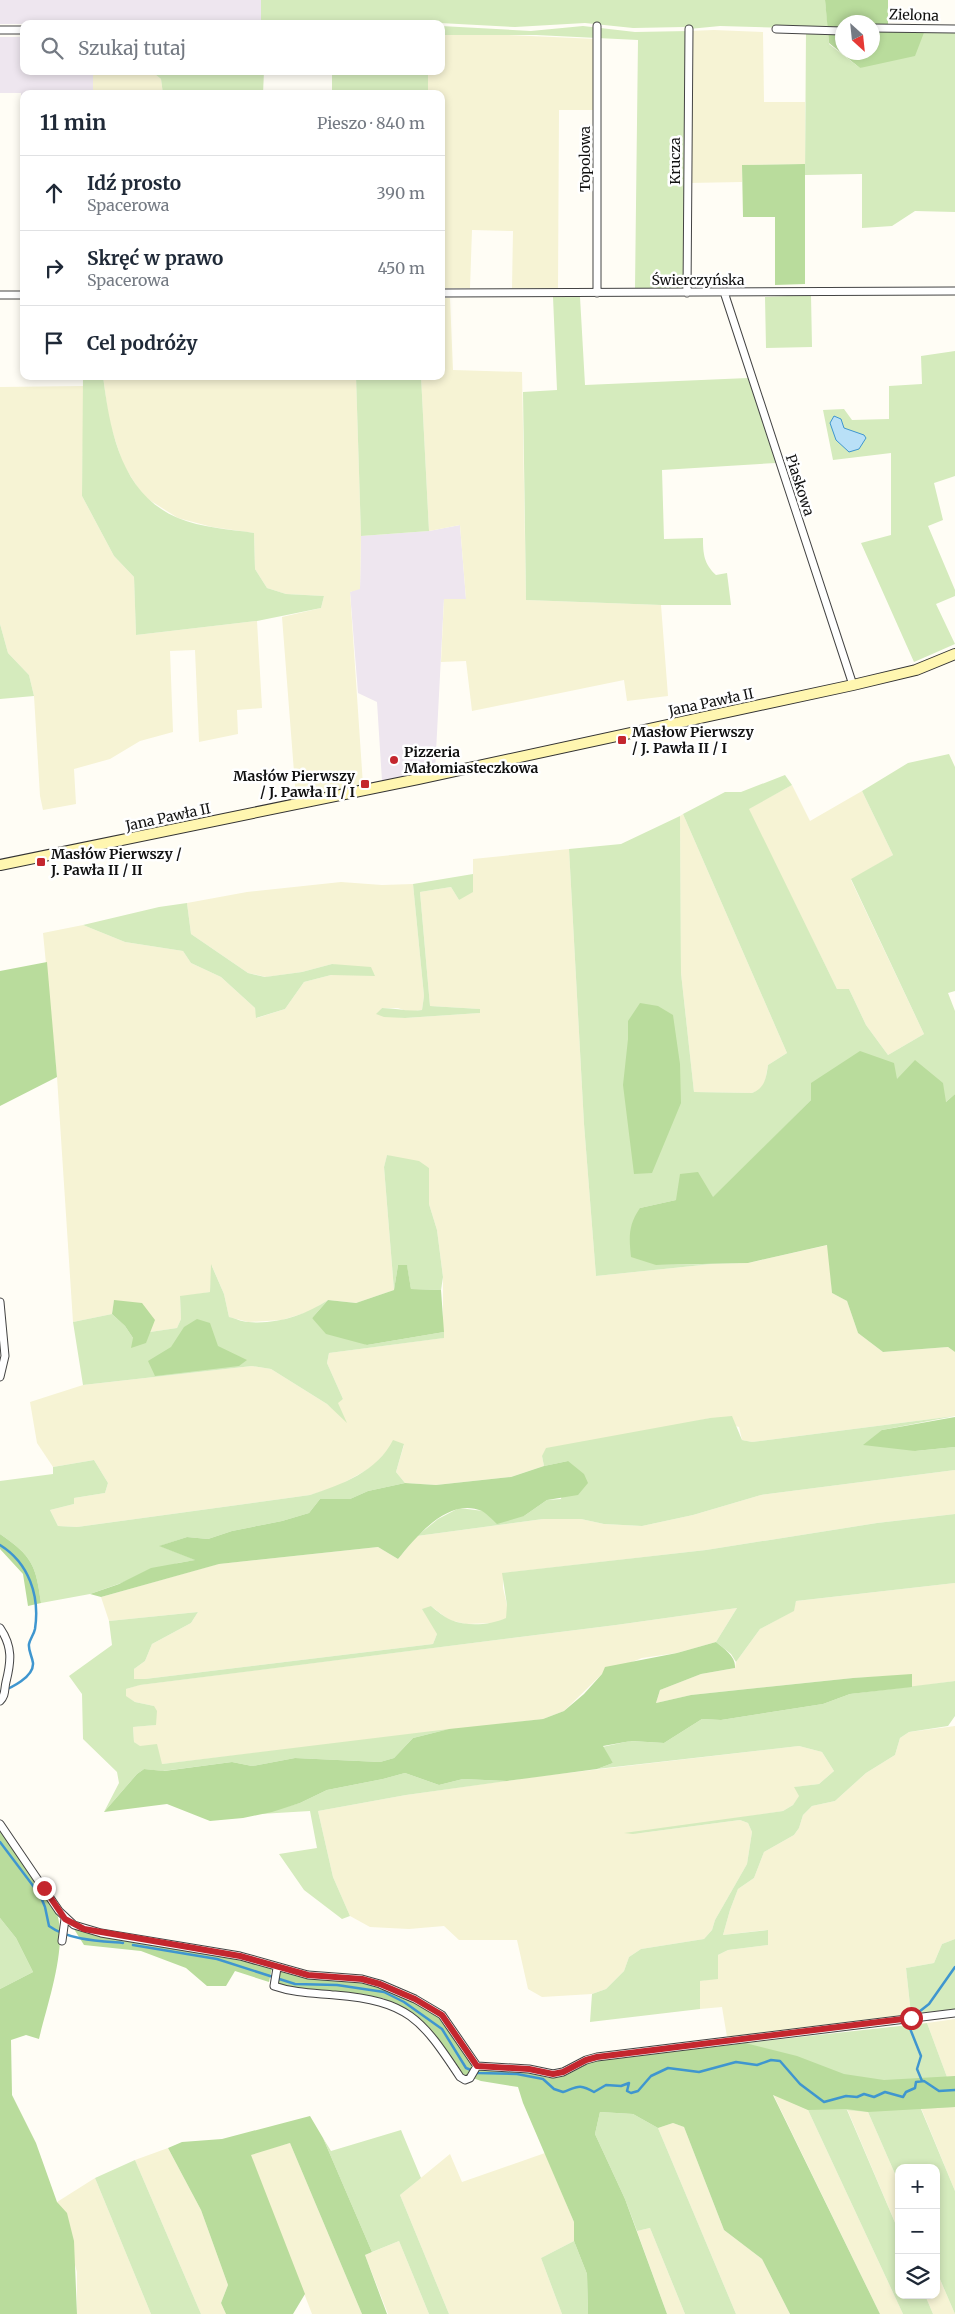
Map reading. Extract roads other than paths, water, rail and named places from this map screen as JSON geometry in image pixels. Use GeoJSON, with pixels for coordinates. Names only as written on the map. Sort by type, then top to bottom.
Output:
{"type":"FeatureCollection","features":[{"type":"Feature","properties":{"kind":"main road","name":"Jana Pawła II"},"geometry":{"type":"LineString","coordinates":[[0,865],[418,779],[853,685],[916,670],[955,654]]}},
{"type":"Feature","properties":{"kind":"street","name":"Topolowa"},"geometry":{"type":"LineString","coordinates":[[597,26],[597,293]]}},
{"type":"Feature","properties":{"kind":"street","name":"Zielona"},"geometry":{"type":"LineString","coordinates":[[880,28],[955,29]]}},
{"type":"Feature","properties":{"kind":"street","name":"Krucza"},"geometry":{"type":"LineString","coordinates":[[687,292],[688,29]]}},
{"type":"Feature","properties":{"kind":"street"},"geometry":{"type":"LineString","coordinates":[[776,29],[835,31]]}},
{"type":"Feature","properties":{"kind":"street"},"geometry":{"type":"LineString","coordinates":[[0,30],[20,30]]}},
{"type":"Feature","properties":{"kind":"street","name":"Świerczyńska"},"geometry":{"type":"LineString","coordinates":[[445,293],[955,291]]}},
{"type":"Feature","properties":{"kind":"street","name":"Piaskowa"},"geometry":{"type":"LineString","coordinates":[[724,292],[853,685]]}},
{"type":"Feature","properties":{"kind":"street"},"geometry":{"type":"LineString","coordinates":[[0,295],[20,295]]}},
{"type":"Feature","properties":{"kind":"street"},"geometry":{"type":"LineString","coordinates":[[0,1302],[5,1356],[0,1377]]}},
{"type":"Feature","properties":{"kind":"street"},"geometry":{"type":"LineString","coordinates":[[0,1628],[8,1642],[11,1656],[2,1698]]}},
{"type":"Feature","properties":{"kind":"street"},"geometry":{"type":"LineString","coordinates":[[0,1824],[65,1919],[74,1925],[101,1933],[240,1956],[276,1969],[308,1975],[362,1979],[380,1984],[415,1999],[442,2015],[475,2070]]}},
{"type":"Feature","properties":{"kind":"street"},"geometry":{"type":"LineString","coordinates":[[62,1939],[65,1919]]}},
{"type":"Feature","properties":{"kind":"street"},"geometry":{"type":"LineString","coordinates":[[276,1969],[274,1986],[292,1992],[355,1997],[397,2007],[428,2030],[460,2077],[465,2080],[475,2070],[529,2069],[553,2074],[563,2072],[586,2060],[597,2057],[955,2012]]}},
{"type":"Feature","properties":{"kind":"water"},"geometry":{"type":"Polygon","coordinates":[[[834,416],[841,419],[844,428],[864,435],[866,438],[859,449],[849,452],[836,440],[830,423],[834,416]]]}},
{"type":"Feature","properties":{"kind":"waterway"},"geometry":{"type":"LineString","coordinates":[[0,1545],[10,1552],[25,1571],[30,1581],[36,1604],[35,1629],[29,1644],[33,1663],[30,1673],[10,1688],[0,1692]]}},
{"type":"Feature","properties":{"kind":"waterway"},"geometry":{"type":"LineString","coordinates":[[0,1842],[40,1895],[49,1926],[75,1937],[123,1943]]}},
{"type":"Feature","properties":{"kind":"waterway"},"geometry":{"type":"LineString","coordinates":[[133,1945],[217,1959],[295,1984],[337,1985],[384,1992],[404,2002],[442,2029],[466,2068],[478,2073],[517,2074],[543,2079],[554,2089],[563,2092],[575,2087],[589,2089],[594,2092],[606,2085],[621,2086],[629,2083],[627,2091],[631,2093],[638,2091],[651,2076],[668,2068],[699,2072],[736,2062],[757,2065],[771,2060],[780,2061],[800,2084],[824,2102],[846,2096],[857,2097],[864,2094],[874,2097],[885,2092],[903,2097],[906,2092],[915,2088],[916,2082],[924,2081],[939,2091],[955,2090]]}},
{"type":"Feature","properties":{"kind":"waterway"},"geometry":{"type":"LineString","coordinates":[[915,2015],[929,2004],[955,1967]]}},
{"type":"Feature","properties":{"kind":"waterway"},"geometry":{"type":"LineString","coordinates":[[911,2019],[909,2026],[921,2056],[917,2069],[922,2081]]}},
{"type":"Feature","properties":{"kind":"place","name":"Masłow Pierwszy / J. Pawła II / I"},"geometry":{"type":"Point","coordinates":[622,740]}},
{"type":"Feature","properties":{"kind":"place","name":"Pizzeria Małomiasteczkowa"},"geometry":{"type":"Point","coordinates":[394,760]}},
{"type":"Feature","properties":{"kind":"place","name":"Masłów Pierwszy / J. Pawła II / I"},"geometry":{"type":"Point","coordinates":[365,784]}},
{"type":"Feature","properties":{"kind":"place","name":"Masłów Pierwszy / J. Pawła II / II"},"geometry":{"type":"Point","coordinates":[41,862]}}]}
